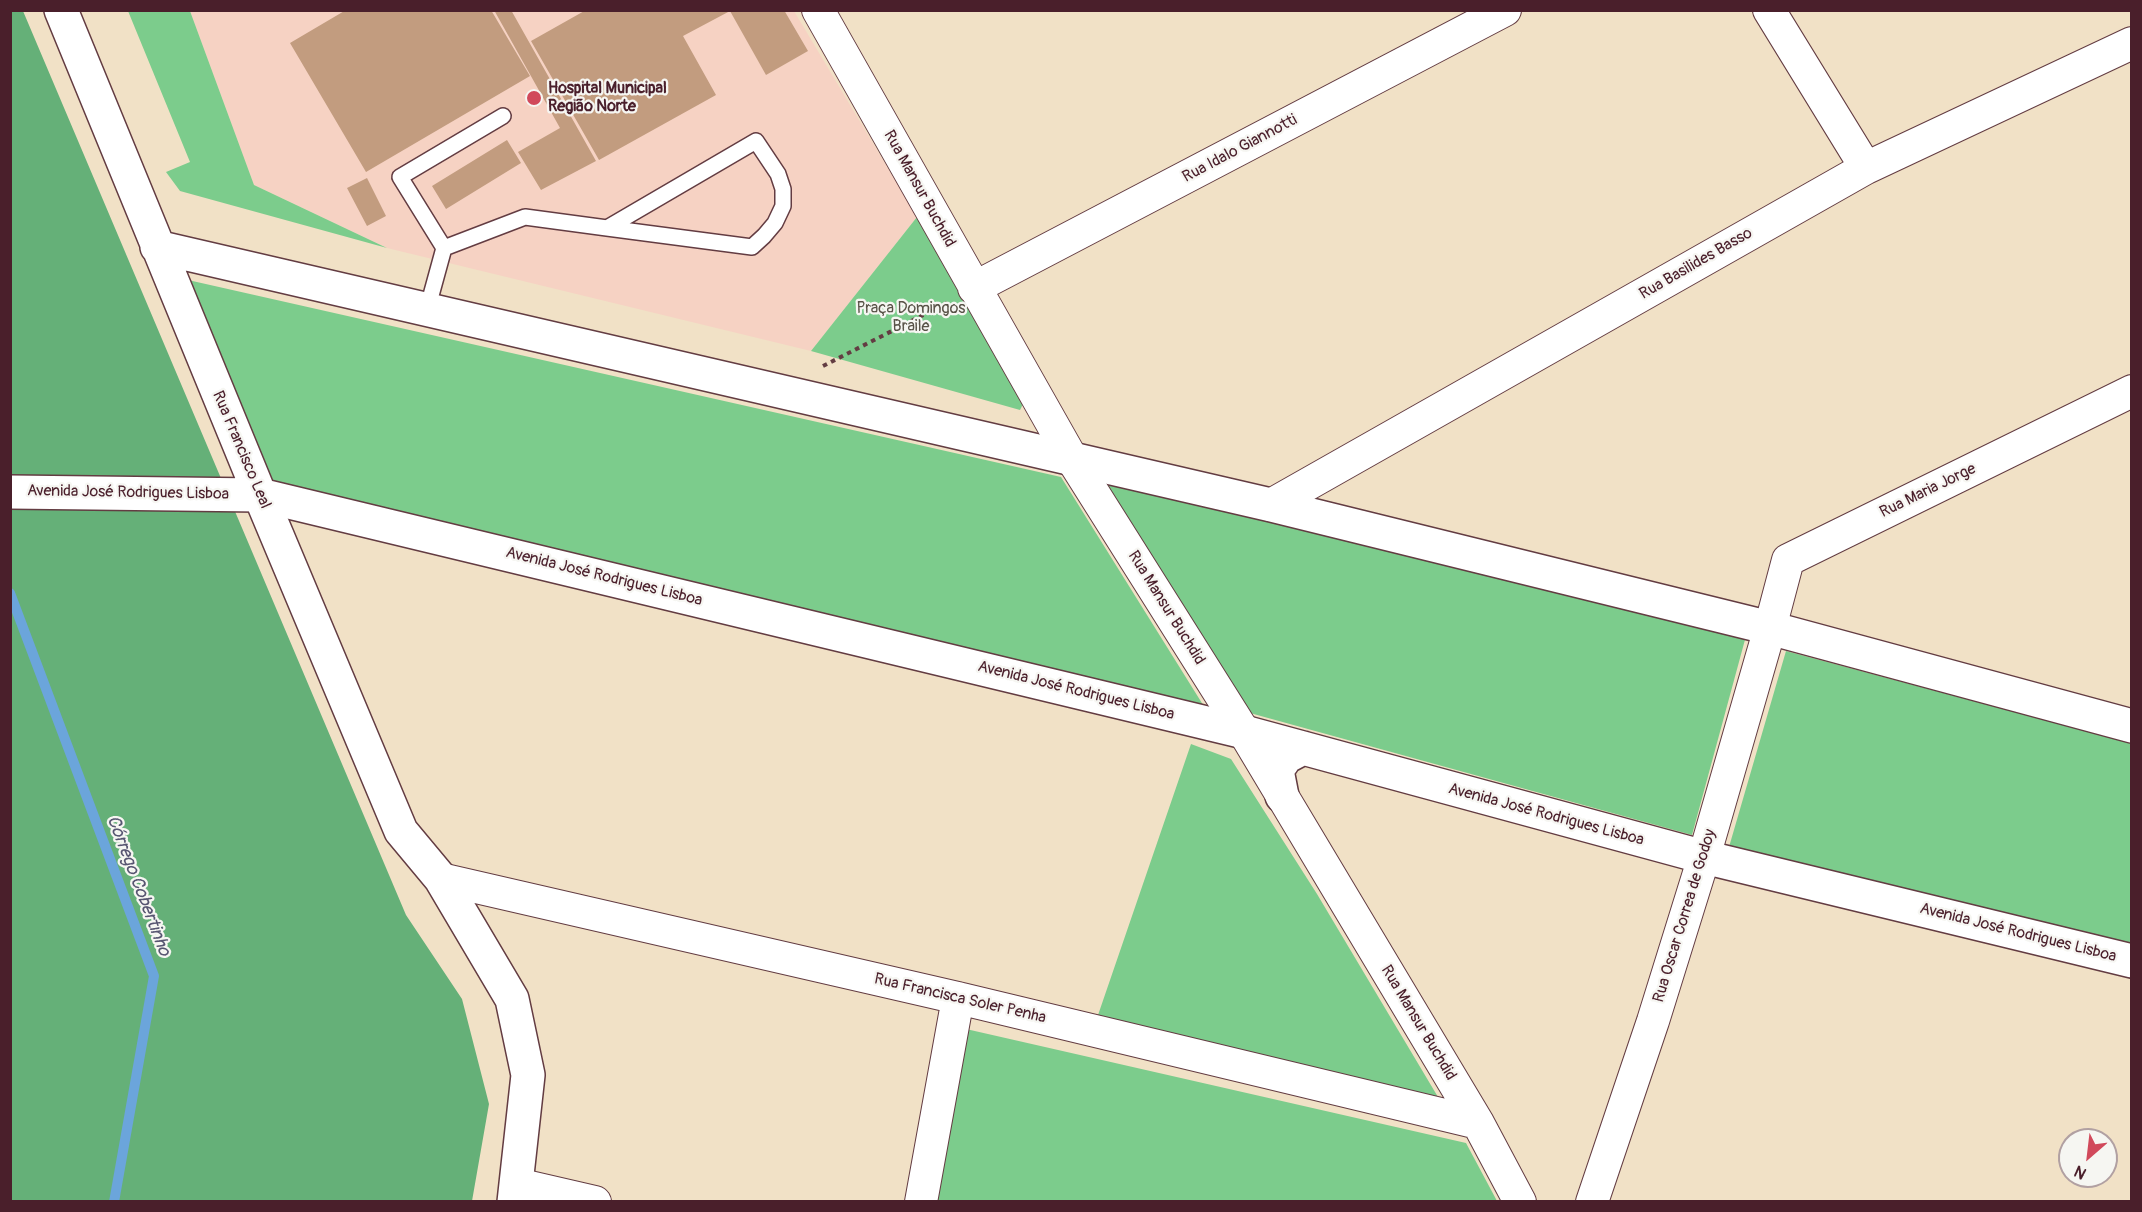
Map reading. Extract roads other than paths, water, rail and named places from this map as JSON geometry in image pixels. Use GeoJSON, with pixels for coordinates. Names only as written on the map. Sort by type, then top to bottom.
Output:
{"type":"FeatureCollection","features":[{"type":"Feature","properties":{"kind":"main road","name":"Rua Francisco Leal"},"geometry":{"type":"LineString","coordinates":[[61,10],[157,247],[401,831],[441,879],[512,999],[528,1075],[515,1193]]}},
{"type":"Feature","properties":{"kind":"main road"},"geometry":{"type":"LineString","coordinates":[[157,247],[1271,505],[1770,628],[2132,726]]}},
{"type":"Feature","properties":{"kind":"main road","name":"Avenida José Rodrigues Lisboa"},"geometry":{"type":"LineString","coordinates":[[10,492],[260,495],[1244,732],[1704,857],[2132,961]]}},
{"type":"Feature","properties":{"kind":"main road"},"geometry":{"type":"LineString","coordinates":[[1282,796],[1277,770],[1286,757],[1303,748]]}},
{"type":"Feature","properties":{"kind":"street","name":"Rua Mansur Buchdid"},"geometry":{"type":"LineString","coordinates":[[818,10],[1072,459],[1244,732],[1478,1123],[1520,1202]]}},
{"type":"Feature","properties":{"kind":"street","name":"Rua Idalo Giannotti"},"geometry":{"type":"LineString","coordinates":[[974,288],[1505,10]]}},
{"type":"Feature","properties":{"kind":"street"},"geometry":{"type":"LineString","coordinates":[[1769,10],[1866,168]]}},
{"type":"Feature","properties":{"kind":"street","name":"Rua Basilides Basso"},"geometry":{"type":"LineString","coordinates":[[1271,505],[1866,168],[2132,44]]}},
{"type":"Feature","properties":{"kind":"street","name":"Rua Maria Jorge"},"geometry":{"type":"LineString","coordinates":[[1770,628],[1788,560],[2132,391]]}},
{"type":"Feature","properties":{"kind":"street","name":"Rua Oscar Correa de Godoy"},"geometry":{"type":"LineString","coordinates":[[1592,1202],[1653,1021],[1704,857],[1770,628]]}},
{"type":"Feature","properties":{"kind":"street","name":"Rua Francisca Soler Penha"},"geometry":{"type":"LineString","coordinates":[[441,879],[958,998],[1478,1123]]}},
{"type":"Feature","properties":{"kind":"street"},"geometry":{"type":"LineString","coordinates":[[921,1202],[958,998]]}},
{"type":"Feature","properties":{"kind":"street"},"geometry":{"type":"LineString","coordinates":[[515,1193],[595,1202]]}},
{"type":"Feature","properties":{"kind":"lane"},"geometry":{"type":"LineString","coordinates":[[427,310],[444,248],[400,177],[503,116]]}},
{"type":"Feature","properties":{"kind":"lane"},"geometry":{"type":"LineString","coordinates":[[444,248],[525,217],[607,228],[752,247],[775,223],[783,206],[783,189],[778,174],[756,141],[607,228]]}},
{"type":"Feature","properties":{"kind":"waterway","name":"Córrego Cobertinho"},"geometry":{"type":"LineString","coordinates":[[10,593],[154,976],[114,1202]]}},
{"type":"Feature","properties":{"kind":"place","name":"Hospital Municipal Região Norte"},"geometry":{"type":"Point","coordinates":[534,98]}},
{"type":"Feature","properties":{"kind":"park label","name":"Praça Domingos Braile"},"geometry":{"type":"Point","coordinates":[911,318]}}]}
